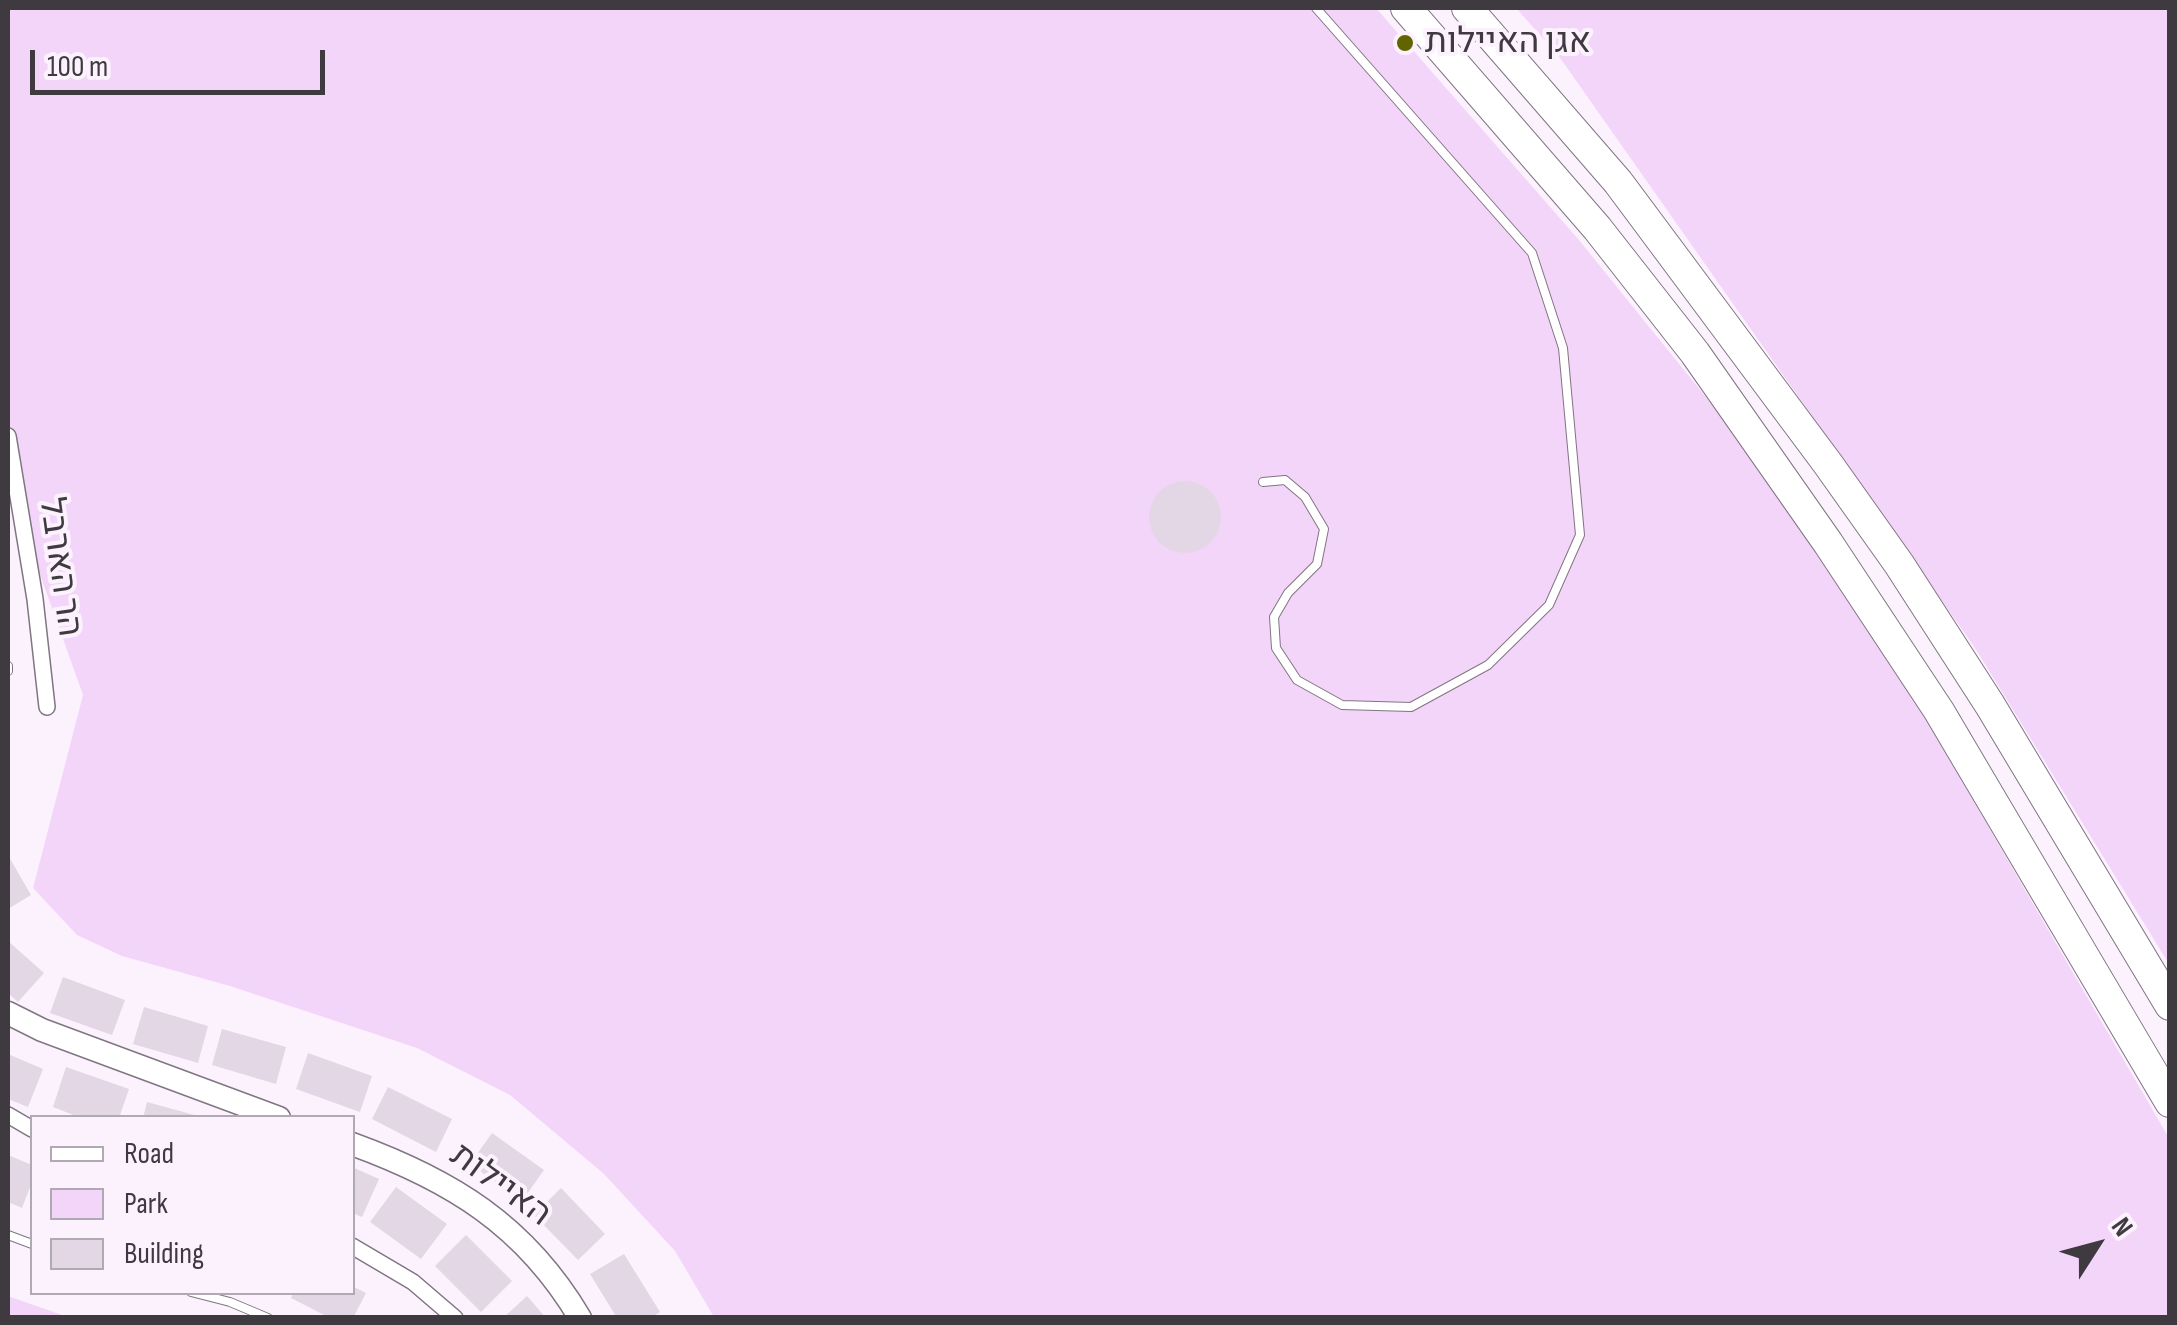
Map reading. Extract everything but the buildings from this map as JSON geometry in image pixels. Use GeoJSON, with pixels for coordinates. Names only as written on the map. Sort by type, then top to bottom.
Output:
{"type":"FeatureCollection","features":[{"type":"Feature","properties":{"kind":"highway"},"geometry":{"type":"LineString","coordinates":[[1406,8],[1597,228],[1695,353],[1828,543],[1939,711],[2170,1102]]}},
{"type":"Feature","properties":{"kind":"highway"},"geometry":{"type":"LineString","coordinates":[[1467,8],[1618,182],[1899,564],[1990,705],[2170,1004]]}},
{"type":"Feature","properties":{"kind":"street","name":"הר הארבל"},"geometry":{"type":"LineString","coordinates":[[8,436],[14,499],[47,708]]}},
{"type":"Feature","properties":{"kind":"street"},"geometry":{"type":"LineString","coordinates":[[8,1013],[42,1030],[272,1115]]}},
{"type":"Feature","properties":{"kind":"street"},"geometry":{"type":"LineString","coordinates":[[8,1115],[30,1128]]}},
{"type":"Feature","properties":{"kind":"street","name":"האיילות"},"geometry":{"type":"LineString","coordinates":[[355,1145],[449,1185],[498,1220],[539,1258],[580,1318]]}},
{"type":"Feature","properties":{"kind":"street"},"geometry":{"type":"LineString","coordinates":[[355,1248],[413,1282],[455,1318]]}},
{"type":"Feature","properties":{"kind":"lane"},"geometry":{"type":"LineString","coordinates":[[1263,482],[1285,480],[1305,496],[1324,528],[1317,564],[1288,592],[1274,617],[1276,648],[1298,680],[1342,705],[1412,707],[1488,666],[1550,604],[1580,534],[1563,348],[1532,254],[1316,8]]}},
{"type":"Feature","properties":{"kind":"lane"},"geometry":{"type":"LineString","coordinates":[[202,1295],[268,1318]]}},
{"type":"Feature","properties":{"kind":"green space"},"geometry":{"type":"Polygon","coordinates":[[[8,8],[1376,8],[1579,240],[1823,542],[2169,1138],[2169,1317],[714,1317],[675,1251],[604,1174],[510,1095],[417,1048],[230,986],[122,956],[77,935],[33,888],[83,695],[8,485],[8,8]]]}},
{"type":"Feature","properties":{"kind":"green space"},"geometry":{"type":"Polygon","coordinates":[[[1516,8],[2169,8],[2169,964],[1975,648],[1558,55],[1516,8]]]}},
{"type":"Feature","properties":{"kind":"green space"},"geometry":{"type":"Polygon","coordinates":[[[8,1296],[68,1317],[8,1317],[8,1296]]]}},
{"type":"Feature","properties":{"kind":"place","name":"אגן האיילות"},"geometry":{"type":"Point","coordinates":[1405,43]}}]}
